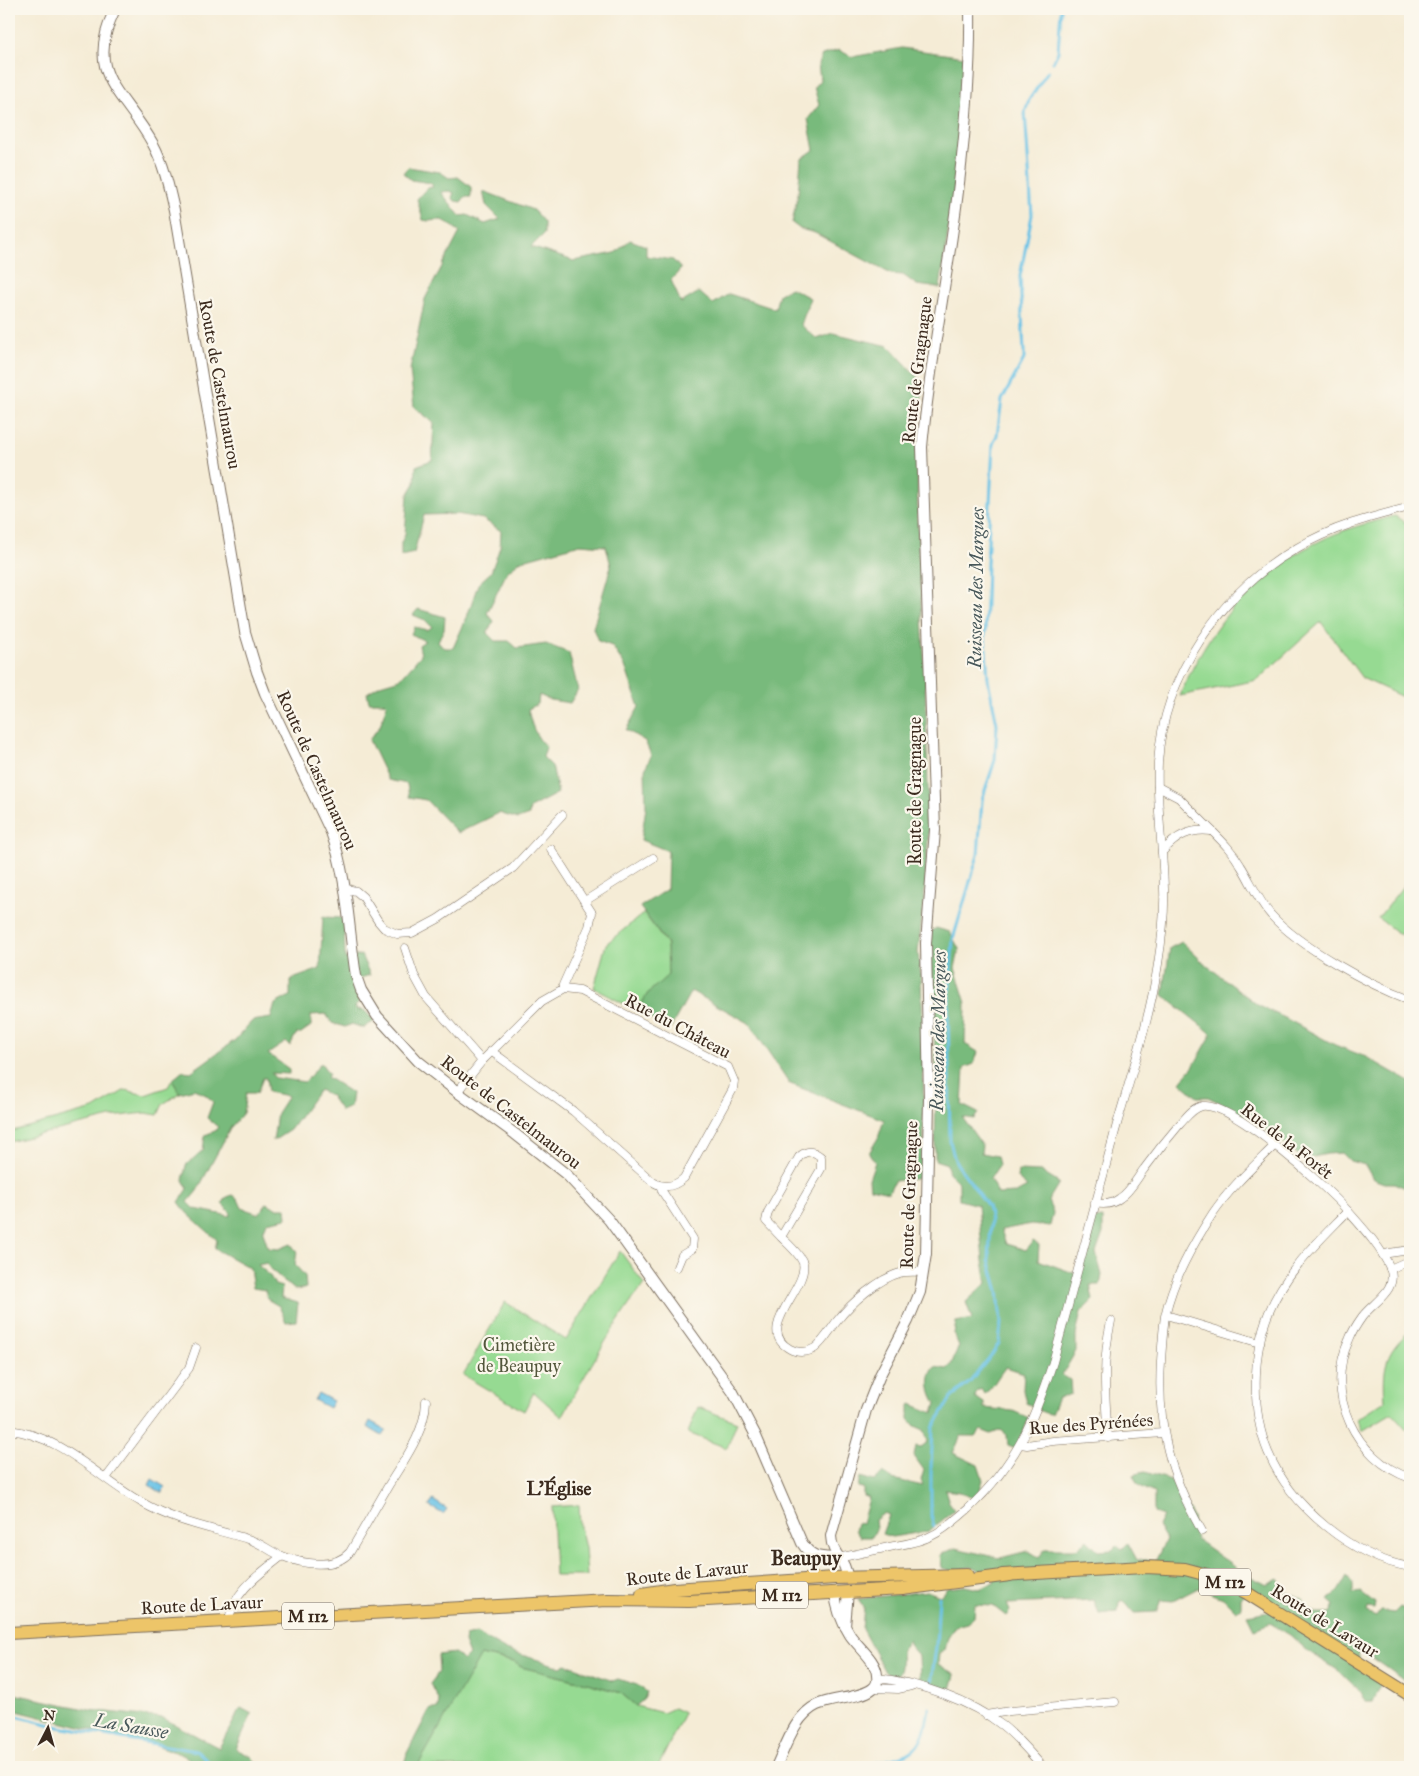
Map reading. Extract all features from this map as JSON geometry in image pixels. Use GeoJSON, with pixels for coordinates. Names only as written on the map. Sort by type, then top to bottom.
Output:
{"type":"FeatureCollection","features":[{"type":"Feature","properties":{"kind":"main road","name":"Route de Lavaur"},"geometry":{"type":"LineString","coordinates":[[608,1600],[674,1589],[834,1578],[1010,1575],[1144,1567],[1185,1569],[1220,1579],[1262,1602],[1410,1695]]}},
{"type":"Feature","properties":{"kind":"main road","name":"Route de Lavaur"},"geometry":{"type":"LineString","coordinates":[[9,1633],[608,1600],[690,1601],[902,1589],[1010,1575]]}},
{"type":"Feature","properties":{"kind":"main road"},"geometry":{"type":"LineString","coordinates":[[834,1578],[842,1592]]}},
{"type":"Feature","properties":{"kind":"main road"},"geometry":{"type":"LineString","coordinates":[[842,1592],[848,1578]]}},
{"type":"Feature","properties":{"kind":"street","name":"Route de Castelmaurou"},"geometry":{"type":"LineString","coordinates":[[115,9],[110,19],[104,42],[103,64],[114,87],[154,145],[168,182],[245,632],[257,672],[331,832],[338,852],[346,889],[356,976],[367,1002],[377,1016],[418,1061],[567,1175],[609,1220],[732,1392],[755,1434],[807,1551],[820,1557],[838,1558]]}},
{"type":"Feature","properties":{"kind":"street","name":"Route de Gragnague"},"geometry":{"type":"LineString","coordinates":[[848,1578],[845,1564],[838,1558],[832,1547],[831,1536],[866,1410],[920,1292],[927,1233],[929,1099],[926,943],[935,830],[922,447],[926,402],[959,184],[967,110],[970,9]]}},
{"type":"Feature","properties":{"kind":"street"},"geometry":{"type":"LineString","coordinates":[[838,1558],[916,1542],[930,1537],[953,1521],[982,1495],[1002,1470],[1021,1444],[1038,1408],[1053,1362],[1136,1056],[1158,964],[1164,907],[1158,762],[1176,687],[1196,649],[1208,629],[1225,608],[1259,575],[1297,548],[1336,529],[1410,507]]}},
{"type":"Feature","properties":{"kind":"street"},"geometry":{"type":"LineString","coordinates":[[1158,787],[1179,798],[1228,847],[1259,899],[1271,914],[1292,933],[1341,966],[1370,982],[1410,1000]]}},
{"type":"Feature","properties":{"kind":"street"},"geometry":{"type":"LineString","coordinates":[[346,889],[356,891],[363,897],[384,928],[397,934],[412,933],[438,919],[514,868],[562,814]]}},
{"type":"Feature","properties":{"kind":"street"},"geometry":{"type":"LineString","coordinates":[[1162,852],[1171,842],[1190,831],[1212,830]]}},
{"type":"Feature","properties":{"kind":"street"},"geometry":{"type":"LineString","coordinates":[[457,1092],[482,1060],[542,1001],[563,989],[590,920],[592,913],[551,849]]}},
{"type":"Feature","properties":{"kind":"street"},"geometry":{"type":"LineString","coordinates":[[585,901],[653,858]]}},
{"type":"Feature","properties":{"kind":"street"},"geometry":{"type":"LineString","coordinates":[[405,948],[414,976],[426,997],[482,1060]]}},
{"type":"Feature","properties":{"kind":"street","name":"Rue du Château"},"geometry":{"type":"LineString","coordinates":[[563,989],[580,991],[728,1067],[732,1074],[734,1081],[732,1089],[684,1178],[679,1183],[670,1187],[661,1187]]}},
{"type":"Feature","properties":{"kind":"street"},"geometry":{"type":"LineString","coordinates":[[491,1051],[573,1111],[661,1187],[693,1240],[692,1249],[682,1255],[677,1267]]}},
{"type":"Feature","properties":{"kind":"street","name":"Rue de la Forêt"},"geometry":{"type":"LineString","coordinates":[[1095,1203],[1110,1203],[1125,1195],[1168,1138],[1189,1114],[1202,1106],[1210,1107],[1225,1113],[1252,1129],[1318,1182],[1348,1211],[1383,1256],[1390,1269]]}},
{"type":"Feature","properties":{"kind":"street"},"geometry":{"type":"LineString","coordinates":[[1202,1531],[1183,1496],[1163,1433],[1160,1380],[1166,1315],[1181,1270],[1203,1229],[1223,1200],[1274,1146]]}},
{"type":"Feature","properties":{"kind":"street"},"geometry":{"type":"LineString","coordinates":[[781,1237],[821,1169],[820,1157],[816,1153],[809,1151],[799,1157],[768,1212],[766,1221],[801,1259],[803,1273],[781,1315],[778,1332],[779,1339],[784,1345],[800,1352],[814,1349],[849,1308],[862,1296],[890,1277],[911,1271],[923,1272]]}},
{"type":"Feature","properties":{"kind":"street"},"geometry":{"type":"LineString","coordinates":[[1348,1211],[1300,1261],[1284,1282],[1268,1313],[1260,1343],[1256,1390],[1258,1413],[1268,1452],[1287,1484],[1314,1516],[1339,1536],[1376,1557],[1410,1567]]}},
{"type":"Feature","properties":{"kind":"street"},"geometry":{"type":"LineString","coordinates":[[1383,1256],[1389,1252],[1410,1250]]}},
{"type":"Feature","properties":{"kind":"street"},"geometry":{"type":"LineString","coordinates":[[1410,1260],[1390,1269],[1392,1277],[1389,1288],[1363,1316],[1349,1340],[1342,1366],[1342,1400],[1347,1418],[1365,1447],[1384,1465],[1410,1478]]}},
{"type":"Feature","properties":{"kind":"street"},"geometry":{"type":"LineString","coordinates":[[1166,1315],[1260,1343]]}},
{"type":"Feature","properties":{"kind":"street"},"geometry":{"type":"LineString","coordinates":[[1108,1438],[1104,1377],[1105,1353],[1111,1321]]}},
{"type":"Feature","properties":{"kind":"street"},"geometry":{"type":"LineString","coordinates":[[106,1478],[189,1368],[196,1348]]}},
{"type":"Feature","properties":{"kind":"street"},"geometry":{"type":"LineString","coordinates":[[9,1430],[42,1438],[58,1446],[140,1502],[168,1516],[255,1541],[282,1556],[306,1562],[334,1563],[346,1557],[421,1430],[424,1422],[426,1401]]}},
{"type":"Feature","properties":{"kind":"street","name":"Rue des Pyrénées"},"geometry":{"type":"LineString","coordinates":[[1021,1444],[1027,1445],[1053,1440],[1163,1433]]}},
{"type":"Feature","properties":{"kind":"street"},"geometry":{"type":"LineString","coordinates":[[228,1621],[232,1607],[250,1583],[282,1556]]}},
{"type":"Feature","properties":{"kind":"street","name":"Route de Gragnague"},"geometry":{"type":"LineString","coordinates":[[834,1578],[834,1570],[838,1558]]}},
{"type":"Feature","properties":{"kind":"street"},"geometry":{"type":"LineString","coordinates":[[776,1767],[796,1726],[806,1712],[824,1702],[867,1692],[877,1684],[877,1672],[845,1626],[842,1592]]}},
{"type":"Feature","properties":{"kind":"street"},"geometry":{"type":"LineString","coordinates":[[878,1678],[938,1692],[986,1714],[1015,1737],[1043,1767]]}},
{"type":"Feature","properties":{"kind":"street"},"geometry":{"type":"LineString","coordinates":[[873,1688],[898,1689],[913,1686]]}},
{"type":"Feature","properties":{"kind":"street"},"geometry":{"type":"LineString","coordinates":[[986,1714],[1115,1702]]}},
{"type":"Feature","properties":{"kind":"green space"},"geometry":{"type":"Polygon","coordinates":[[[902,48],[965,57],[958,162],[940,288],[917,285],[903,275],[891,274],[815,233],[800,229],[792,223],[798,194],[801,159],[814,150],[808,119],[819,105],[814,87],[820,80],[818,64],[822,55],[839,50],[852,57],[902,48]]]}},
{"type":"Feature","properties":{"kind":"green space"},"geometry":{"type":"Polygon","coordinates":[[[408,167],[440,172],[449,178],[458,177],[471,187],[471,197],[465,197],[461,202],[455,201],[452,197],[454,193],[450,191],[441,192],[460,216],[467,215],[485,224],[500,219],[486,205],[483,191],[533,210],[544,222],[544,234],[531,247],[574,261],[615,253],[630,240],[646,246],[646,256],[673,260],[681,269],[671,280],[681,303],[699,292],[713,304],[729,294],[775,309],[779,294],[791,288],[810,298],[801,325],[817,339],[833,333],[889,346],[924,384],[917,446],[918,541],[925,673],[929,824],[925,889],[918,952],[923,1029],[924,1178],[894,1181],[889,1192],[870,1188],[869,1179],[875,1162],[869,1153],[878,1138],[884,1120],[788,1083],[749,1023],[691,991],[670,1029],[637,1011],[648,993],[668,975],[667,944],[640,907],[667,889],[668,851],[641,840],[646,807],[645,770],[651,755],[645,741],[626,730],[639,707],[625,666],[612,646],[598,641],[593,628],[611,566],[606,546],[580,544],[520,561],[507,572],[487,613],[494,621],[487,633],[495,641],[509,641],[517,648],[546,644],[569,653],[578,690],[570,703],[550,700],[539,695],[538,704],[528,709],[534,730],[546,747],[543,757],[552,766],[558,793],[530,808],[529,815],[518,819],[499,813],[458,833],[426,800],[409,797],[407,784],[388,780],[369,740],[380,726],[387,704],[369,702],[367,693],[380,685],[400,679],[421,655],[419,645],[425,641],[411,634],[414,627],[427,630],[432,627],[425,620],[413,615],[418,609],[445,617],[444,629],[438,641],[444,648],[453,648],[467,617],[478,584],[491,572],[500,547],[501,531],[483,519],[457,514],[424,515],[414,553],[401,556],[408,495],[415,483],[416,466],[432,460],[434,423],[414,407],[410,370],[425,299],[460,232],[442,220],[423,220],[417,199],[427,188],[433,187],[431,183],[411,180],[403,173],[408,167]]]}},
{"type":"Feature","properties":{"kind":"green space"},"geometry":{"type":"Polygon","coordinates":[[[1395,516],[1410,526],[1409,700],[1362,678],[1321,622],[1257,680],[1180,696],[1191,670],[1205,646],[1237,603],[1256,584],[1278,566],[1326,538],[1351,528],[1395,516]]]}},
{"type":"Feature","properties":{"kind":"green space"},"geometry":{"type":"Polygon","coordinates":[[[1410,877],[1410,921],[1400,935],[1378,918],[1410,877]]]}},
{"type":"Feature","properties":{"kind":"green space"},"geometry":{"type":"Polygon","coordinates":[[[644,913],[667,945],[668,976],[648,993],[637,1011],[594,988],[606,944],[644,913]]]}},
{"type":"Feature","properties":{"kind":"green space"},"geometry":{"type":"Polygon","coordinates":[[[323,917],[344,918],[345,959],[361,955],[370,975],[354,980],[362,1001],[355,1006],[356,1009],[364,1010],[375,1021],[363,1028],[352,1024],[345,1027],[332,1023],[326,1014],[311,1015],[311,1026],[296,1034],[290,1046],[286,1042],[268,1054],[289,1069],[289,1074],[271,1073],[275,1078],[305,1082],[321,1063],[329,1074],[327,1077],[352,1093],[350,1107],[341,1111],[330,1095],[319,1090],[290,1130],[273,1141],[277,1113],[288,1096],[268,1092],[266,1078],[263,1078],[257,1093],[246,1093],[243,1113],[231,1127],[197,1191],[188,1202],[195,1209],[230,1216],[231,1213],[222,1204],[227,1197],[233,1195],[238,1199],[242,1208],[259,1214],[266,1203],[277,1208],[286,1208],[287,1218],[267,1222],[263,1232],[268,1248],[279,1249],[291,1244],[297,1252],[295,1265],[305,1276],[306,1288],[295,1290],[270,1269],[267,1263],[258,1265],[270,1276],[275,1285],[282,1287],[281,1298],[298,1303],[296,1321],[286,1322],[279,1306],[267,1299],[265,1290],[253,1288],[250,1268],[215,1249],[217,1240],[187,1213],[179,1202],[188,1189],[183,1180],[186,1165],[203,1150],[205,1135],[215,1131],[218,1127],[207,1118],[213,1102],[206,1095],[194,1089],[180,1093],[172,1080],[183,1071],[191,1072],[235,1040],[252,1021],[271,1018],[275,1004],[290,996],[290,980],[320,969],[323,917]]]}},
{"type":"Feature","properties":{"kind":"green space"},"geometry":{"type":"Polygon","coordinates":[[[936,928],[950,932],[959,949],[955,968],[966,1003],[965,1044],[978,1052],[974,1064],[964,1068],[962,1105],[978,1113],[974,1119],[962,1117],[982,1145],[981,1153],[997,1156],[999,1165],[990,1179],[998,1194],[1016,1193],[1027,1187],[1017,1178],[1018,1171],[1041,1172],[1059,1183],[1048,1201],[1053,1213],[1050,1226],[1031,1224],[1001,1230],[1006,1244],[1026,1250],[1033,1241],[1039,1245],[1038,1260],[1079,1275],[1094,1219],[1103,1218],[1103,1233],[1096,1253],[1102,1275],[1100,1285],[1090,1285],[1093,1300],[1081,1312],[1076,1335],[1076,1351],[1062,1375],[1070,1380],[1071,1394],[1058,1398],[1051,1414],[1026,1403],[1023,1390],[1024,1373],[1006,1367],[987,1392],[984,1394],[981,1389],[977,1391],[975,1397],[984,1403],[984,1408],[1013,1411],[1029,1418],[1016,1449],[1008,1446],[1007,1435],[1001,1430],[991,1434],[981,1430],[975,1436],[961,1436],[953,1453],[978,1465],[983,1480],[977,1499],[960,1492],[945,1490],[949,1502],[955,1510],[929,1531],[892,1537],[882,1534],[889,1515],[884,1513],[875,1520],[876,1529],[872,1537],[860,1537],[855,1530],[857,1523],[862,1524],[869,1498],[863,1496],[863,1488],[858,1487],[860,1477],[874,1481],[883,1473],[892,1479],[923,1486],[921,1480],[924,1470],[914,1456],[916,1446],[921,1447],[928,1442],[924,1430],[915,1426],[909,1419],[909,1408],[911,1404],[933,1413],[936,1403],[930,1385],[932,1371],[935,1367],[947,1369],[951,1365],[959,1346],[954,1334],[956,1322],[972,1319],[966,1302],[987,1283],[978,1205],[959,1200],[959,1183],[949,1173],[947,1164],[935,1160],[936,1065],[934,1032],[930,1022],[932,994],[925,950],[929,933],[936,928]]]}},
{"type":"Feature","properties":{"kind":"green space"},"geometry":{"type":"Polygon","coordinates":[[[1182,942],[1205,964],[1259,1006],[1335,1045],[1366,1057],[1410,1082],[1410,1190],[1394,1183],[1384,1183],[1373,1179],[1365,1165],[1350,1161],[1342,1153],[1309,1158],[1300,1156],[1245,1115],[1208,1097],[1197,1097],[1180,1082],[1193,1067],[1212,1034],[1163,995],[1170,948],[1182,942]]]}},
{"type":"Feature","properties":{"kind":"green space"},"geometry":{"type":"Polygon","coordinates":[[[172,1080],[180,1093],[163,1104],[158,1115],[145,1113],[111,1117],[9,1142],[9,1132],[94,1109],[125,1090],[145,1095],[168,1087],[172,1080]]]}},
{"type":"Feature","properties":{"kind":"green space","name":"Cimetière de Beaupuy"},"geometry":{"type":"Polygon","coordinates":[[[620,1251],[644,1284],[601,1349],[562,1417],[534,1392],[524,1411],[463,1375],[505,1302],[566,1340],[620,1251]]]}},
{"type":"Feature","properties":{"kind":"green space"},"geometry":{"type":"Polygon","coordinates":[[[1410,1331],[1410,1433],[1392,1413],[1362,1431],[1357,1419],[1385,1401],[1384,1379],[1387,1362],[1395,1347],[1410,1331]]]}},
{"type":"Feature","properties":{"kind":"green space"},"geometry":{"type":"Polygon","coordinates":[[[698,1407],[737,1422],[727,1448],[688,1433],[698,1407]]]}},
{"type":"Feature","properties":{"kind":"green space"},"geometry":{"type":"Polygon","coordinates":[[[1145,1472],[1171,1480],[1193,1517],[1196,1539],[1242,1572],[1267,1585],[1278,1579],[1281,1584],[1281,1590],[1303,1599],[1302,1605],[1316,1613],[1331,1613],[1335,1605],[1329,1600],[1339,1590],[1347,1576],[1353,1584],[1353,1594],[1361,1592],[1375,1603],[1374,1609],[1368,1608],[1367,1613],[1376,1617],[1380,1611],[1394,1613],[1400,1607],[1407,1610],[1405,1622],[1410,1623],[1410,1684],[1363,1651],[1358,1654],[1361,1663],[1382,1680],[1373,1702],[1366,1702],[1361,1692],[1339,1671],[1308,1651],[1290,1635],[1270,1623],[1254,1629],[1247,1615],[1271,1611],[1270,1600],[1248,1592],[1241,1598],[1241,1608],[1236,1611],[1223,1598],[1198,1588],[1173,1601],[1161,1600],[1156,1612],[1134,1613],[1123,1600],[1119,1602],[1118,1612],[1099,1614],[1094,1600],[1007,1604],[1010,1611],[1006,1616],[993,1606],[975,1605],[974,1617],[967,1623],[955,1626],[948,1637],[945,1650],[939,1654],[938,1664],[955,1675],[951,1689],[940,1689],[920,1679],[919,1656],[910,1646],[908,1640],[901,1651],[901,1666],[898,1674],[895,1676],[885,1672],[862,1629],[864,1607],[858,1599],[927,1591],[940,1596],[947,1588],[965,1586],[979,1589],[994,1583],[995,1570],[982,1572],[970,1567],[953,1571],[942,1568],[940,1555],[955,1548],[1000,1558],[1028,1551],[1039,1557],[1045,1549],[1077,1549],[1087,1540],[1098,1551],[1112,1550],[1117,1545],[1122,1549],[1128,1543],[1137,1560],[1156,1560],[1166,1539],[1158,1526],[1163,1516],[1154,1513],[1154,1493],[1138,1485],[1133,1475],[1145,1472]]]}},
{"type":"Feature","properties":{"kind":"green space"},"geometry":{"type":"Polygon","coordinates":[[[579,1505],[587,1576],[555,1576],[552,1507],[579,1505]]]}},
{"type":"Feature","properties":{"kind":"green space"},"geometry":{"type":"Polygon","coordinates":[[[476,1633],[506,1650],[561,1667],[566,1664],[613,1681],[618,1679],[637,1685],[647,1692],[644,1699],[636,1706],[621,1693],[521,1667],[514,1662],[481,1655],[417,1767],[402,1767],[404,1766],[407,1753],[430,1709],[438,1709],[439,1699],[430,1684],[439,1672],[438,1655],[455,1653],[463,1661],[469,1655],[464,1642],[465,1636],[476,1633]]]}},
{"type":"Feature","properties":{"kind":"green space"},"geometry":{"type":"Polygon","coordinates":[[[480,1655],[514,1662],[521,1667],[621,1693],[636,1706],[663,1713],[674,1708],[684,1713],[658,1767],[417,1767],[480,1655]]]}},
{"type":"Feature","properties":{"kind":"green space"},"geometry":{"type":"Polygon","coordinates":[[[9,1693],[90,1710],[163,1718],[219,1748],[241,1708],[252,1714],[236,1749],[252,1757],[259,1767],[202,1767],[185,1756],[154,1744],[104,1734],[9,1709],[9,1693]]]}},
{"type":"Feature","properties":{"kind":"water"},"geometry":{"type":"Polygon","coordinates":[[[318,1393],[333,1401],[329,1408],[314,1400],[318,1393]]]}},
{"type":"Feature","properties":{"kind":"water"},"geometry":{"type":"Polygon","coordinates":[[[370,1421],[386,1430],[382,1436],[367,1427],[370,1421]]]}},
{"type":"Feature","properties":{"kind":"water"},"geometry":{"type":"Polygon","coordinates":[[[152,1479],[165,1487],[162,1493],[149,1485],[152,1479]]]}},
{"type":"Feature","properties":{"kind":"water"},"geometry":{"type":"Polygon","coordinates":[[[433,1500],[447,1509],[443,1514],[429,1506],[433,1500]]]}},
{"type":"Feature","properties":{"kind":"waterway","name":"Ruisseau des Margues"},"geometry":{"type":"LineString","coordinates":[[1053,62],[1058,52],[1061,9]]}},
{"type":"Feature","properties":{"kind":"waterway","name":"Ruisseau des Margues"},"geometry":{"type":"LineString","coordinates":[[934,1526],[931,1516],[933,1428],[951,1398],[970,1382],[993,1353],[999,1343],[1001,1322],[998,1291],[989,1260],[991,1221],[988,1206],[957,1164],[950,1141],[948,1011],[953,939],[978,855],[982,800],[995,760],[997,724],[988,680],[985,635],[993,444],[997,435],[1002,400],[1024,359],[1020,276],[1032,215],[1025,112],[1029,100],[1048,71]]}},
{"type":"Feature","properties":{"kind":"waterway","name":"Ruisseau des Margues"},"geometry":{"type":"LineString","coordinates":[[931,1683],[936,1647],[939,1597]]}},
{"type":"Feature","properties":{"kind":"waterway","name":"Ruisseau des Margues"},"geometry":{"type":"LineString","coordinates":[[859,1767],[899,1757],[914,1749],[924,1733],[929,1707]]}},
{"type":"Feature","properties":{"kind":"waterway","name":"La Sausse"},"geometry":{"type":"LineString","coordinates":[[9,1714],[59,1727],[196,1751],[215,1767]]}},
{"type":"Feature","properties":{"kind":"district","name":"L'Église"},"geometry":{"type":"Point","coordinates":[559,1488]}},
{"type":"Feature","properties":{"kind":"district","name":"Beaupuy"},"geometry":{"type":"Point","coordinates":[806,1558]}}]}
